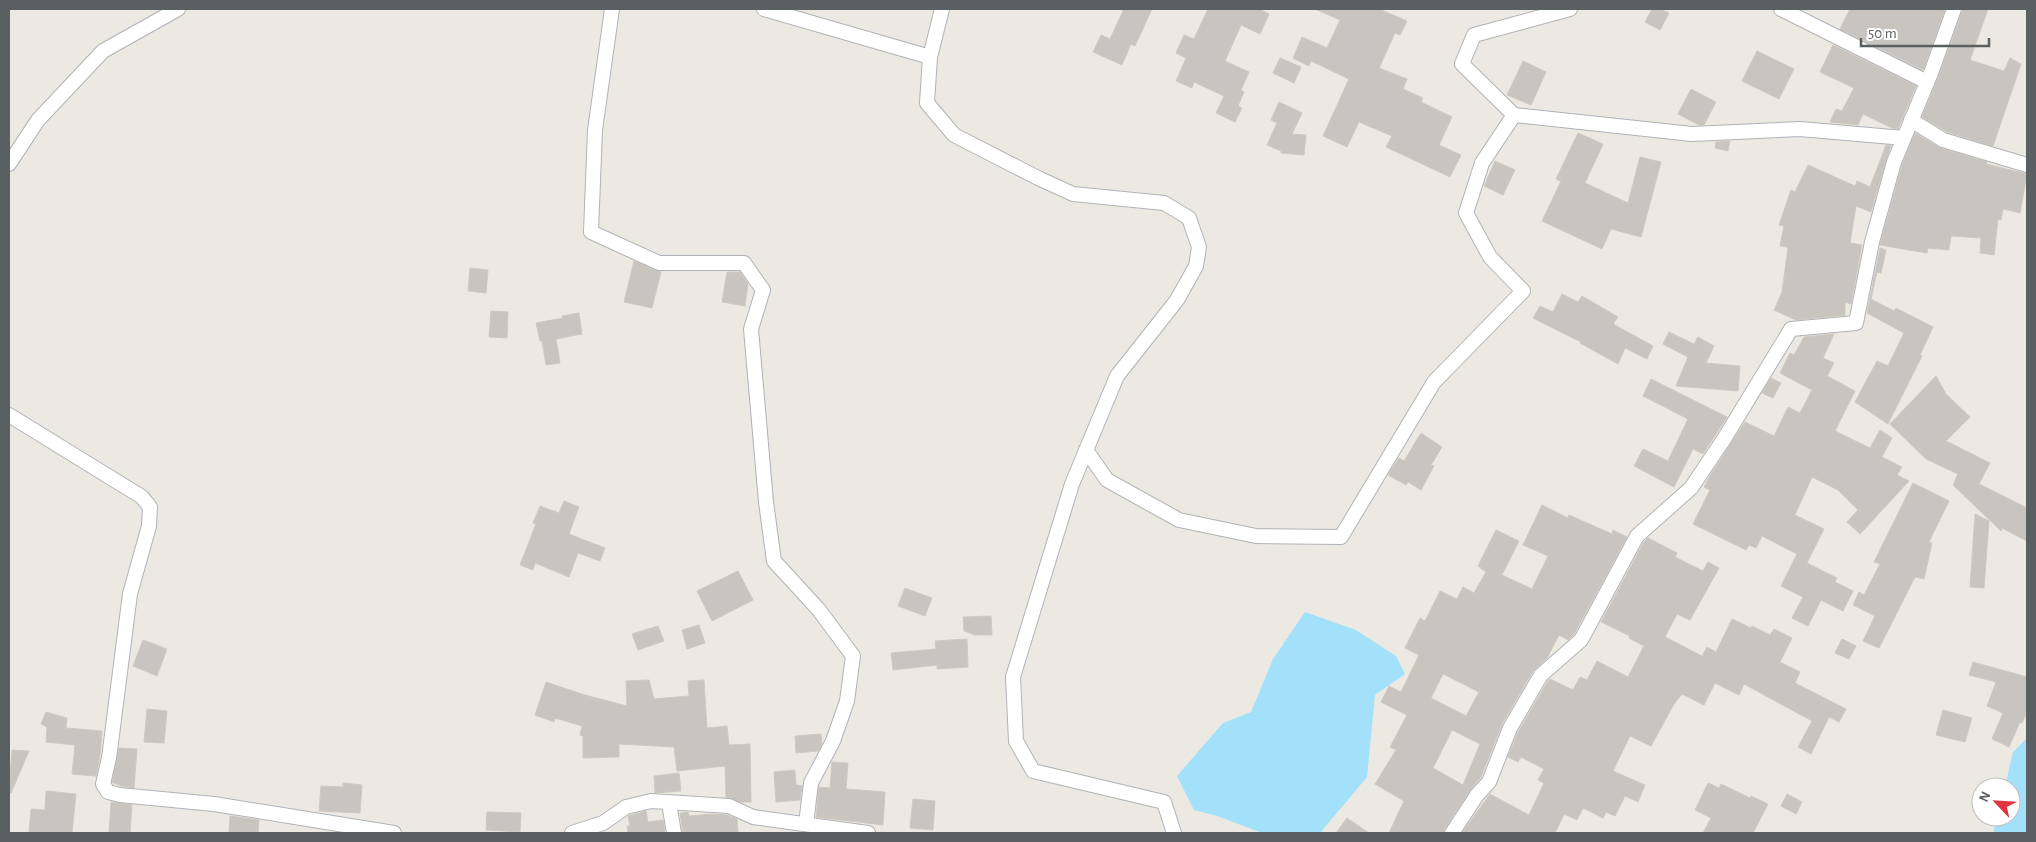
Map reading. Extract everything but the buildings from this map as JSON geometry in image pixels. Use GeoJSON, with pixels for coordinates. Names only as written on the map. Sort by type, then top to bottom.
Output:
{"type":"FeatureCollection","features":[{"type":"Feature","properties":{"kind":"street"},"geometry":{"type":"LineString","coordinates":[[9,164],[38,120],[103,51],[178,9]]}},
{"type":"Feature","properties":{"kind":"street"},"geometry":{"type":"LineString","coordinates":[[612,9],[595,130],[591,232],[659,263],[744,263],[763,290],[751,329],[766,502],[774,561],[819,610],[853,656],[847,701],[833,741],[811,783],[806,824]]}},
{"type":"Feature","properties":{"kind":"street"},"geometry":{"type":"LineString","coordinates":[[764,9],[930,56]]}},
{"type":"Feature","properties":{"kind":"street"},"geometry":{"type":"LineString","coordinates":[[942,9],[930,56],[927,103],[954,135],[1073,194],[1164,203],[1189,218],[1198,247],[1196,266],[1177,300],[1117,376],[1072,484],[1013,677],[1016,740],[1033,771],[1164,802],[1174,833]]}},
{"type":"Feature","properties":{"kind":"street"},"geometry":{"type":"LineString","coordinates":[[1570,9],[1474,35],[1462,64],[1514,115],[1692,134],[1800,129],[1904,138]]}},
{"type":"Feature","properties":{"kind":"street"},"geometry":{"type":"LineString","coordinates":[[1782,9],[1927,82]]}},
{"type":"Feature","properties":{"kind":"street"},"geometry":{"type":"LineString","coordinates":[[1452,833],[1477,794],[1489,782],[1510,728],[1541,675],[1580,640],[1637,536],[1691,488],[1724,439],[1791,329],[1856,323],[1872,242],[1894,162],[1927,82],[1954,9]]}},
{"type":"Feature","properties":{"kind":"street"},"geometry":{"type":"LineString","coordinates":[[1086,450],[1107,480],[1180,520],[1256,536],[1340,537],[1434,382],[1523,291],[1490,257],[1466,213],[1482,163],[1514,115]]}},
{"type":"Feature","properties":{"kind":"street"},"geometry":{"type":"LineString","coordinates":[[1911,120],[1944,140],[2027,165]]}},
{"type":"Feature","properties":{"kind":"street"},"geometry":{"type":"LineString","coordinates":[[9,414],[142,497],[150,507],[149,526],[130,594],[109,758],[103,784],[104,788],[108,792],[120,795],[214,804],[330,829],[394,833]]}},
{"type":"Feature","properties":{"kind":"street"},"geometry":{"type":"LineString","coordinates":[[572,833],[603,823],[626,808],[651,802],[729,806],[753,817],[868,833]]}},
{"type":"Feature","properties":{"kind":"street"},"geometry":{"type":"LineString","coordinates":[[669,803],[674,833]]}},
{"type":"Feature","properties":{"kind":"water"},"geometry":{"type":"Polygon","coordinates":[[[1305,612],[1356,630],[1396,656],[1405,674],[1375,695],[1367,777],[1320,833],[1262,833],[1217,816],[1194,810],[1177,776],[1223,723],[1251,712],[1273,659],[1305,612]]]}},
{"type":"Feature","properties":{"kind":"water"},"geometry":{"type":"Polygon","coordinates":[[[2027,738],[2027,833],[1993,833],[1994,827],[2021,827],[2021,777],[2007,777],[2013,752],[2027,738]]]}}]}
